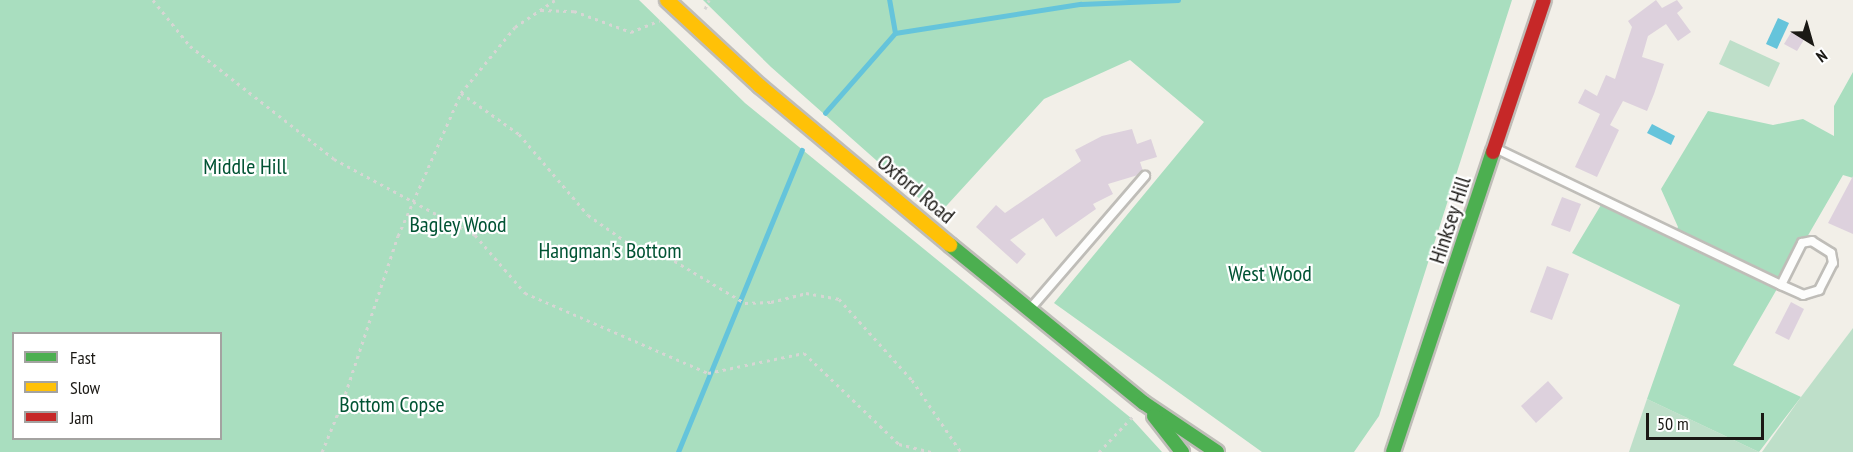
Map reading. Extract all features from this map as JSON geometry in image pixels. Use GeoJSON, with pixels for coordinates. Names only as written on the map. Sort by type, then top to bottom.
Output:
{"type":"FeatureCollection","features":[{"type":"Feature","properties":{"kind":"street","name":"Oxford Road"},"geometry":{"type":"LineString","coordinates":[[667,0],[760,86],[1028,311],[1144,403],[1216,452]]}},
{"type":"Feature","properties":{"kind":"street","name":"Hinksey Hill"},"geometry":{"type":"LineString","coordinates":[[1393,452],[1544,0]]}},
{"type":"Feature","properties":{"kind":"street","name":"Oxford Road"},"geometry":{"type":"LineString","coordinates":[[1144,403],[1182,452]]}},
{"type":"Feature","properties":{"kind":"lane"},"geometry":{"type":"LineString","coordinates":[[1495,148],[1781,285],[1803,294],[1819,290],[1833,263],[1831,253],[1812,241],[1802,243],[1781,285]]}},
{"type":"Feature","properties":{"kind":"lane"},"geometry":{"type":"LineString","coordinates":[[1028,311],[1145,176]]}},
{"type":"Feature","properties":{"kind":"path"},"geometry":{"type":"LineString","coordinates":[[153,0],[190,46],[334,159],[475,235],[525,293],[708,372],[804,353],[899,444],[932,452]]}},
{"type":"Feature","properties":{"kind":"path"},"geometry":{"type":"LineString","coordinates":[[322,452],[412,203],[461,93],[515,27],[555,0]]}},
{"type":"Feature","properties":{"kind":"path"},"geometry":{"type":"LineString","coordinates":[[541,10],[574,11],[631,32],[658,19],[665,24]]}},
{"type":"Feature","properties":{"kind":"path"},"geometry":{"type":"LineString","coordinates":[[461,93],[519,134],[588,214],[644,254],[668,257],[745,303],[771,302],[806,293],[839,299],[912,380],[961,452]]}},
{"type":"Feature","properties":{"kind":"path"},"geometry":{"type":"LineString","coordinates":[[1099,452],[1144,403]]}},
{"type":"Feature","properties":{"kind":"green space","name":"Bagley Wood"},"geometry":{"type":"Polygon","coordinates":[[[0,0],[639,0],[745,103],[1131,418],[1162,452],[0,452],[0,0]]]}},
{"type":"Feature","properties":{"kind":"green space","name":"West Wood"},"geometry":{"type":"Polygon","coordinates":[[[703,0],[1512,0],[1379,416],[1354,452],[1262,452],[1054,303],[1204,122],[1130,60],[1044,99],[938,215],[771,67],[703,0]]]}},
{"type":"Feature","properties":{"kind":"green space"},"geometry":{"type":"Polygon","coordinates":[[[1730,40],[1780,63],[1769,87],[1719,64],[1730,40]]]}},
{"type":"Feature","properties":{"kind":"green space"},"geometry":{"type":"Polygon","coordinates":[[[1853,72],[1853,178],[1843,175],[1733,365],[1801,397],[1759,452],[1647,399],[1680,305],[1572,253],[1601,205],[1671,239],[1678,227],[1661,189],[1708,111],[1773,125],[1803,119],[1834,136],[1834,106],[1853,72]]]}},
{"type":"Feature","properties":{"kind":"green space"},"geometry":{"type":"Polygon","coordinates":[[[1853,328],[1853,452],[1762,452],[1801,397],[1853,328]]]}},
{"type":"Feature","properties":{"kind":"green space"},"geometry":{"type":"Polygon","coordinates":[[[1647,399],[1759,452],[1629,452],[1647,399]]]}},
{"type":"Feature","properties":{"kind":"water"},"geometry":{"type":"Polygon","coordinates":[[[1778,18],[1789,23],[1777,49],[1766,44],[1778,18]]]}},
{"type":"Feature","properties":{"kind":"water"},"geometry":{"type":"Polygon","coordinates":[[[1652,124],[1675,136],[1671,145],[1647,133],[1652,124]]]}},
{"type":"Feature","properties":{"kind":"building"},"geometry":{"type":"Polygon","coordinates":[[[1656,0],[1662,8],[1677,0],[1683,8],[1677,13],[1691,32],[1678,41],[1666,24],[1648,36],[1642,57],[1664,64],[1654,94],[1647,111],[1623,101],[1610,125],[1619,130],[1597,177],[1575,167],[1600,114],[1578,103],[1585,89],[1597,96],[1606,75],[1615,79],[1632,27],[1628,21],[1656,0]]]}},
{"type":"Feature","properties":{"kind":"building"},"geometry":{"type":"Polygon","coordinates":[[[1792,31],[1805,38],[1797,51],[1784,44],[1792,31]]]}},
{"type":"Feature","properties":{"kind":"building"},"geometry":{"type":"Polygon","coordinates":[[[1132,129],[1137,144],[1151,139],[1157,157],[1140,162],[1143,171],[1138,175],[1108,184],[1113,194],[1093,204],[1096,209],[1056,237],[1043,218],[1010,240],[1026,254],[1017,264],[976,227],[996,205],[1005,213],[1081,161],[1075,150],[1102,136],[1132,129]]]}},
{"type":"Feature","properties":{"kind":"building"},"geometry":{"type":"Polygon","coordinates":[[[1853,176],[1853,234],[1828,223],[1853,176]]]}},
{"type":"Feature","properties":{"kind":"building"},"geometry":{"type":"Polygon","coordinates":[[[1562,197],[1581,204],[1570,232],[1551,225],[1562,197]]]}},
{"type":"Feature","properties":{"kind":"building"},"geometry":{"type":"Polygon","coordinates":[[[1547,266],[1569,274],[1552,320],[1530,312],[1547,266]]]}},
{"type":"Feature","properties":{"kind":"building"},"geometry":{"type":"Polygon","coordinates":[[[1791,302],[1804,309],[1789,340],[1775,333],[1791,302]]]}},
{"type":"Feature","properties":{"kind":"building"},"geometry":{"type":"Polygon","coordinates":[[[1548,381],[1563,398],[1536,423],[1521,406],[1548,381]]]}},
{"type":"Feature","properties":{"kind":"waterway"},"geometry":{"type":"LineString","coordinates":[[825,113],[895,33],[889,0]]}},
{"type":"Feature","properties":{"kind":"waterway"},"geometry":{"type":"LineString","coordinates":[[895,33],[1081,4],[1178,0]]}},
{"type":"Feature","properties":{"kind":"waterway"},"geometry":{"type":"LineString","coordinates":[[678,452],[802,150]]}},
{"type":"Feature","properties":{"kind":"traffic: fast"},"geometry":{"type":"LineString","coordinates":[[1393,452],[1493,152]]}},
{"type":"Feature","properties":{"kind":"traffic: fast"},"geometry":{"type":"LineString","coordinates":[[950,245],[1144,403],[1217,452]]}},
{"type":"Feature","properties":{"kind":"traffic: fast"},"geometry":{"type":"LineString","coordinates":[[1154,416],[1182,452]]}},
{"type":"Feature","properties":{"kind":"traffic: slow"},"geometry":{"type":"LineString","coordinates":[[667,0],[760,86],[950,245]]}},
{"type":"Feature","properties":{"kind":"traffic: jam"},"geometry":{"type":"LineString","coordinates":[[1493,152],[1544,0]]}},
{"type":"Feature","properties":{"kind":"park label","name":"Middle Hill"},"geometry":{"type":"Point","coordinates":[245,167]}},
{"type":"Feature","properties":{"kind":"park label","name":"Hangman's Bottom"},"geometry":{"type":"Point","coordinates":[610,251]}},
{"type":"Feature","properties":{"kind":"park label","name":"Bottom Copse"},"geometry":{"type":"Point","coordinates":[392,405]}}]}
